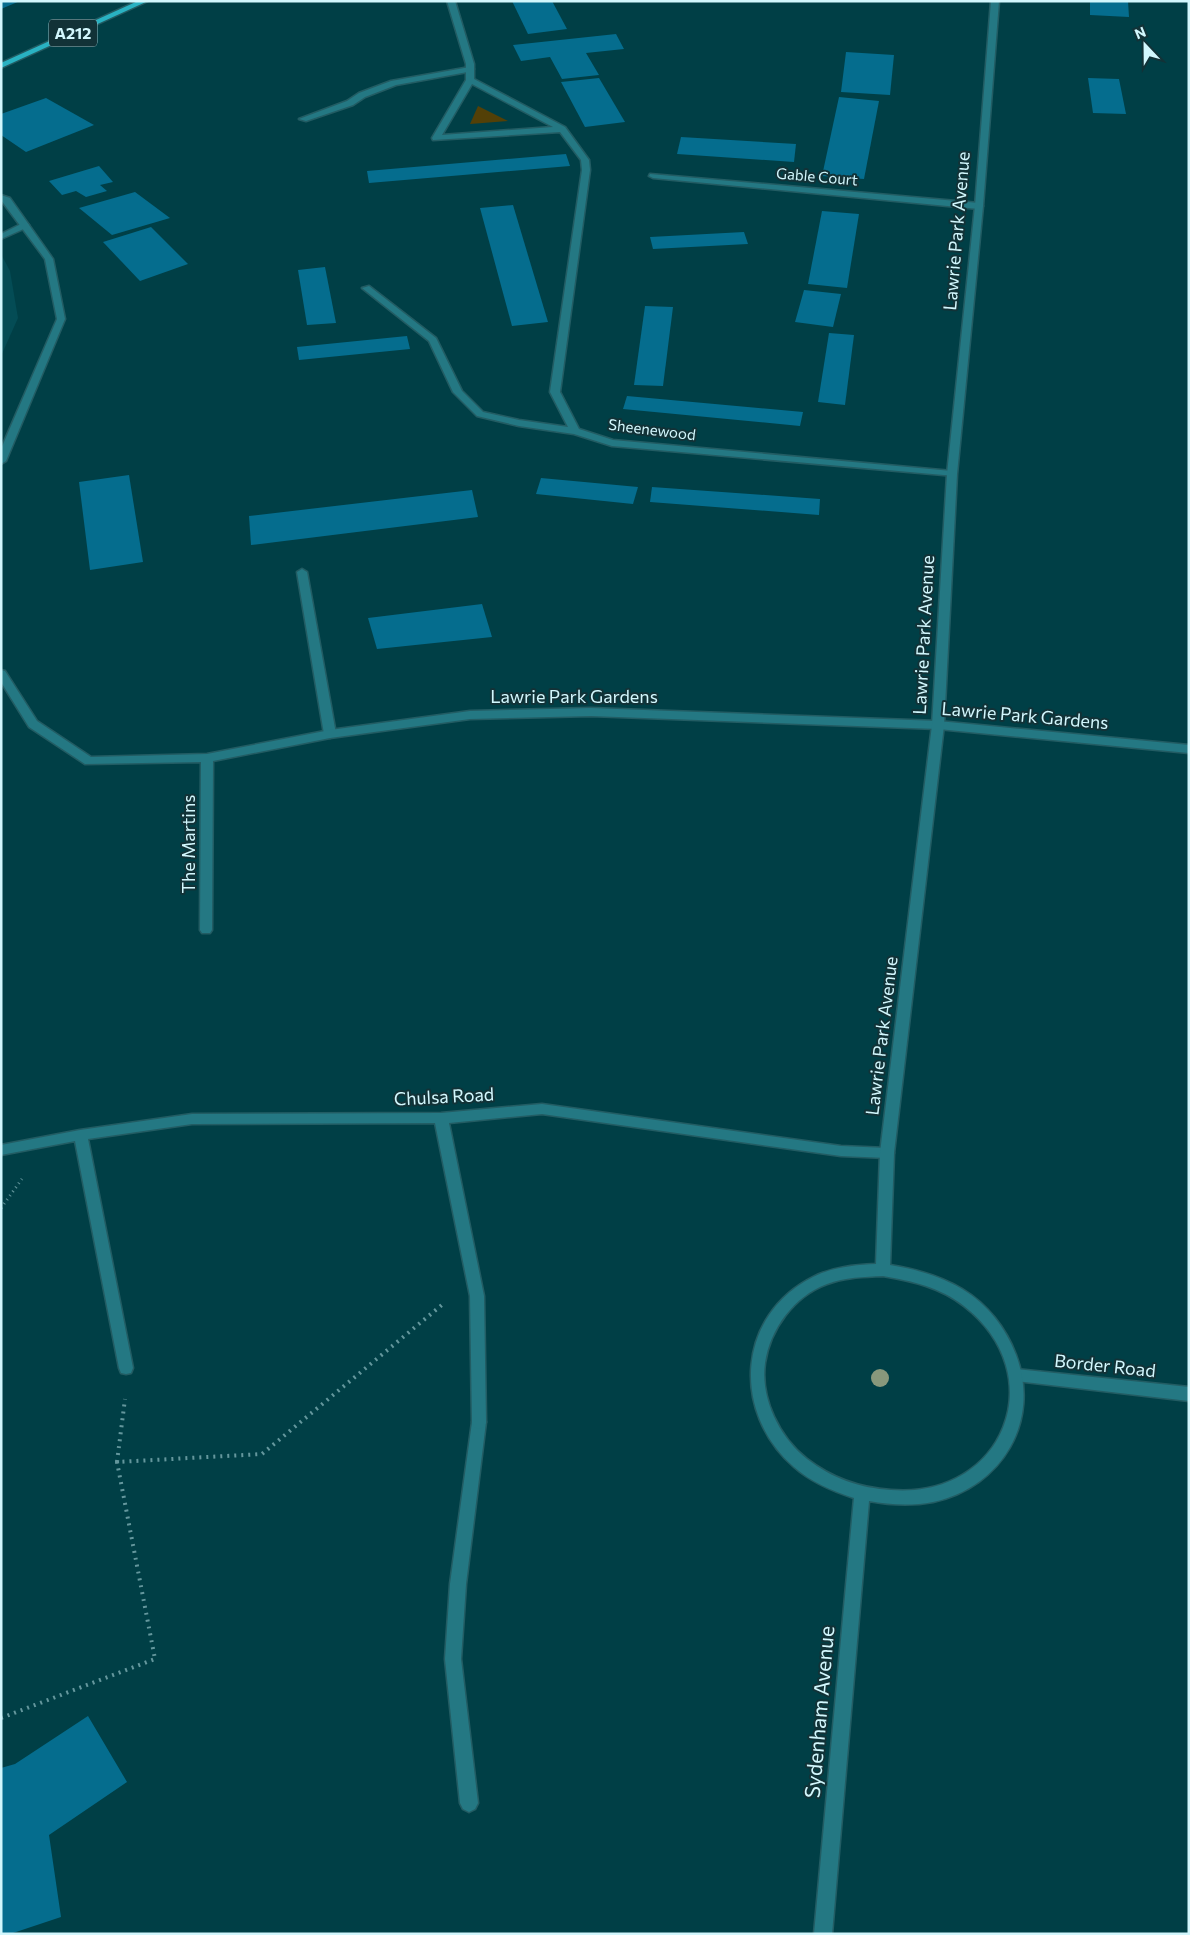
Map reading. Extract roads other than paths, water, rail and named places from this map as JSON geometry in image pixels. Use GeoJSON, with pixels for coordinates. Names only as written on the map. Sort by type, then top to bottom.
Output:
{"type":"FeatureCollection","features":[{"type":"Feature","properties":{"kind":"main road","name":"A212"},"geometry":{"type":"LineString","coordinates":[[1,66],[145,1]]}},
{"type":"Feature","properties":{"kind":"street"},"geometry":{"type":"LineString","coordinates":[[451,1],[470,69],[470,80],[436,138],[562,129]]}},
{"type":"Feature","properties":{"kind":"street","name":"Lawrie Park Avenue"},"geometry":{"type":"LineString","coordinates":[[883,1270],[887,1153],[938,725],[952,474],[979,206],[995,1]]}},
{"type":"Feature","properties":{"kind":"street"},"geometry":{"type":"LineString","coordinates":[[304,119],[350,103],[362,95],[394,83],[470,69]]}},
{"type":"Feature","properties":{"kind":"street"},"geometry":{"type":"LineString","coordinates":[[470,80],[562,129],[585,160],[586,170],[555,392],[575,431]]}},
{"type":"Feature","properties":{"kind":"street","name":"Gable Court"},"geometry":{"type":"LineString","coordinates":[[652,176],[979,206]]}},
{"type":"Feature","properties":{"kind":"street"},"geometry":{"type":"LineString","coordinates":[[1,197],[7,200],[49,259],[61,319],[1,461]]}},
{"type":"Feature","properties":{"kind":"street"},"geometry":{"type":"LineString","coordinates":[[1,237],[25,225]]}},
{"type":"Feature","properties":{"kind":"street","name":"Sheenewood"},"geometry":{"type":"LineString","coordinates":[[366,288],[433,340],[458,392],[480,414],[519,423],[575,431],[612,443],[952,474]]}},
{"type":"Feature","properties":{"kind":"street"},"geometry":{"type":"LineString","coordinates":[[302,572],[330,734]]}},
{"type":"Feature","properties":{"kind":"street","name":"Lawrie Park Gardens"},"geometry":{"type":"LineString","coordinates":[[1,673],[33,724],[89,760],[207,758],[330,734],[470,715],[591,712],[938,725],[1189,749]]}},
{"type":"Feature","properties":{"kind":"street","name":"The Martins"},"geometry":{"type":"LineString","coordinates":[[206,930],[207,758]]}},
{"type":"Feature","properties":{"kind":"street","name":"Chulsa Road"},"geometry":{"type":"LineString","coordinates":[[1,1150],[192,1119],[441,1118],[542,1109],[841,1151],[887,1153]]}},
{"type":"Feature","properties":{"kind":"street"},"geometry":{"type":"LineString","coordinates":[[441,1118],[477,1296],[478,1422],[458,1584],[452,1659],[469,1803]]}},
{"type":"Feature","properties":{"kind":"street"},"geometry":{"type":"LineString","coordinates":[[80,1136],[126,1368]]}},
{"type":"Feature","properties":{"kind":"street"},"geometry":{"type":"LineString","coordinates":[[883,1270],[917,1275],[949,1289],[977,1309],[999,1334],[1013,1363],[1016,1375],[1018,1406],[1010,1436],[992,1462],[966,1482],[934,1494],[898,1499],[862,1494],[828,1481],[798,1461],[775,1435],[761,1406],[756,1376],[760,1346],[773,1319],[793,1297],[819,1281],[850,1272],[883,1270]]}},
{"type":"Feature","properties":{"kind":"street","name":"Border Road"},"geometry":{"type":"LineString","coordinates":[[1016,1375],[1189,1394]]}},
{"type":"Feature","properties":{"kind":"street","name":"Sydenham Avenue"},"geometry":{"type":"LineString","coordinates":[[823,1934],[862,1494]]}}]}
